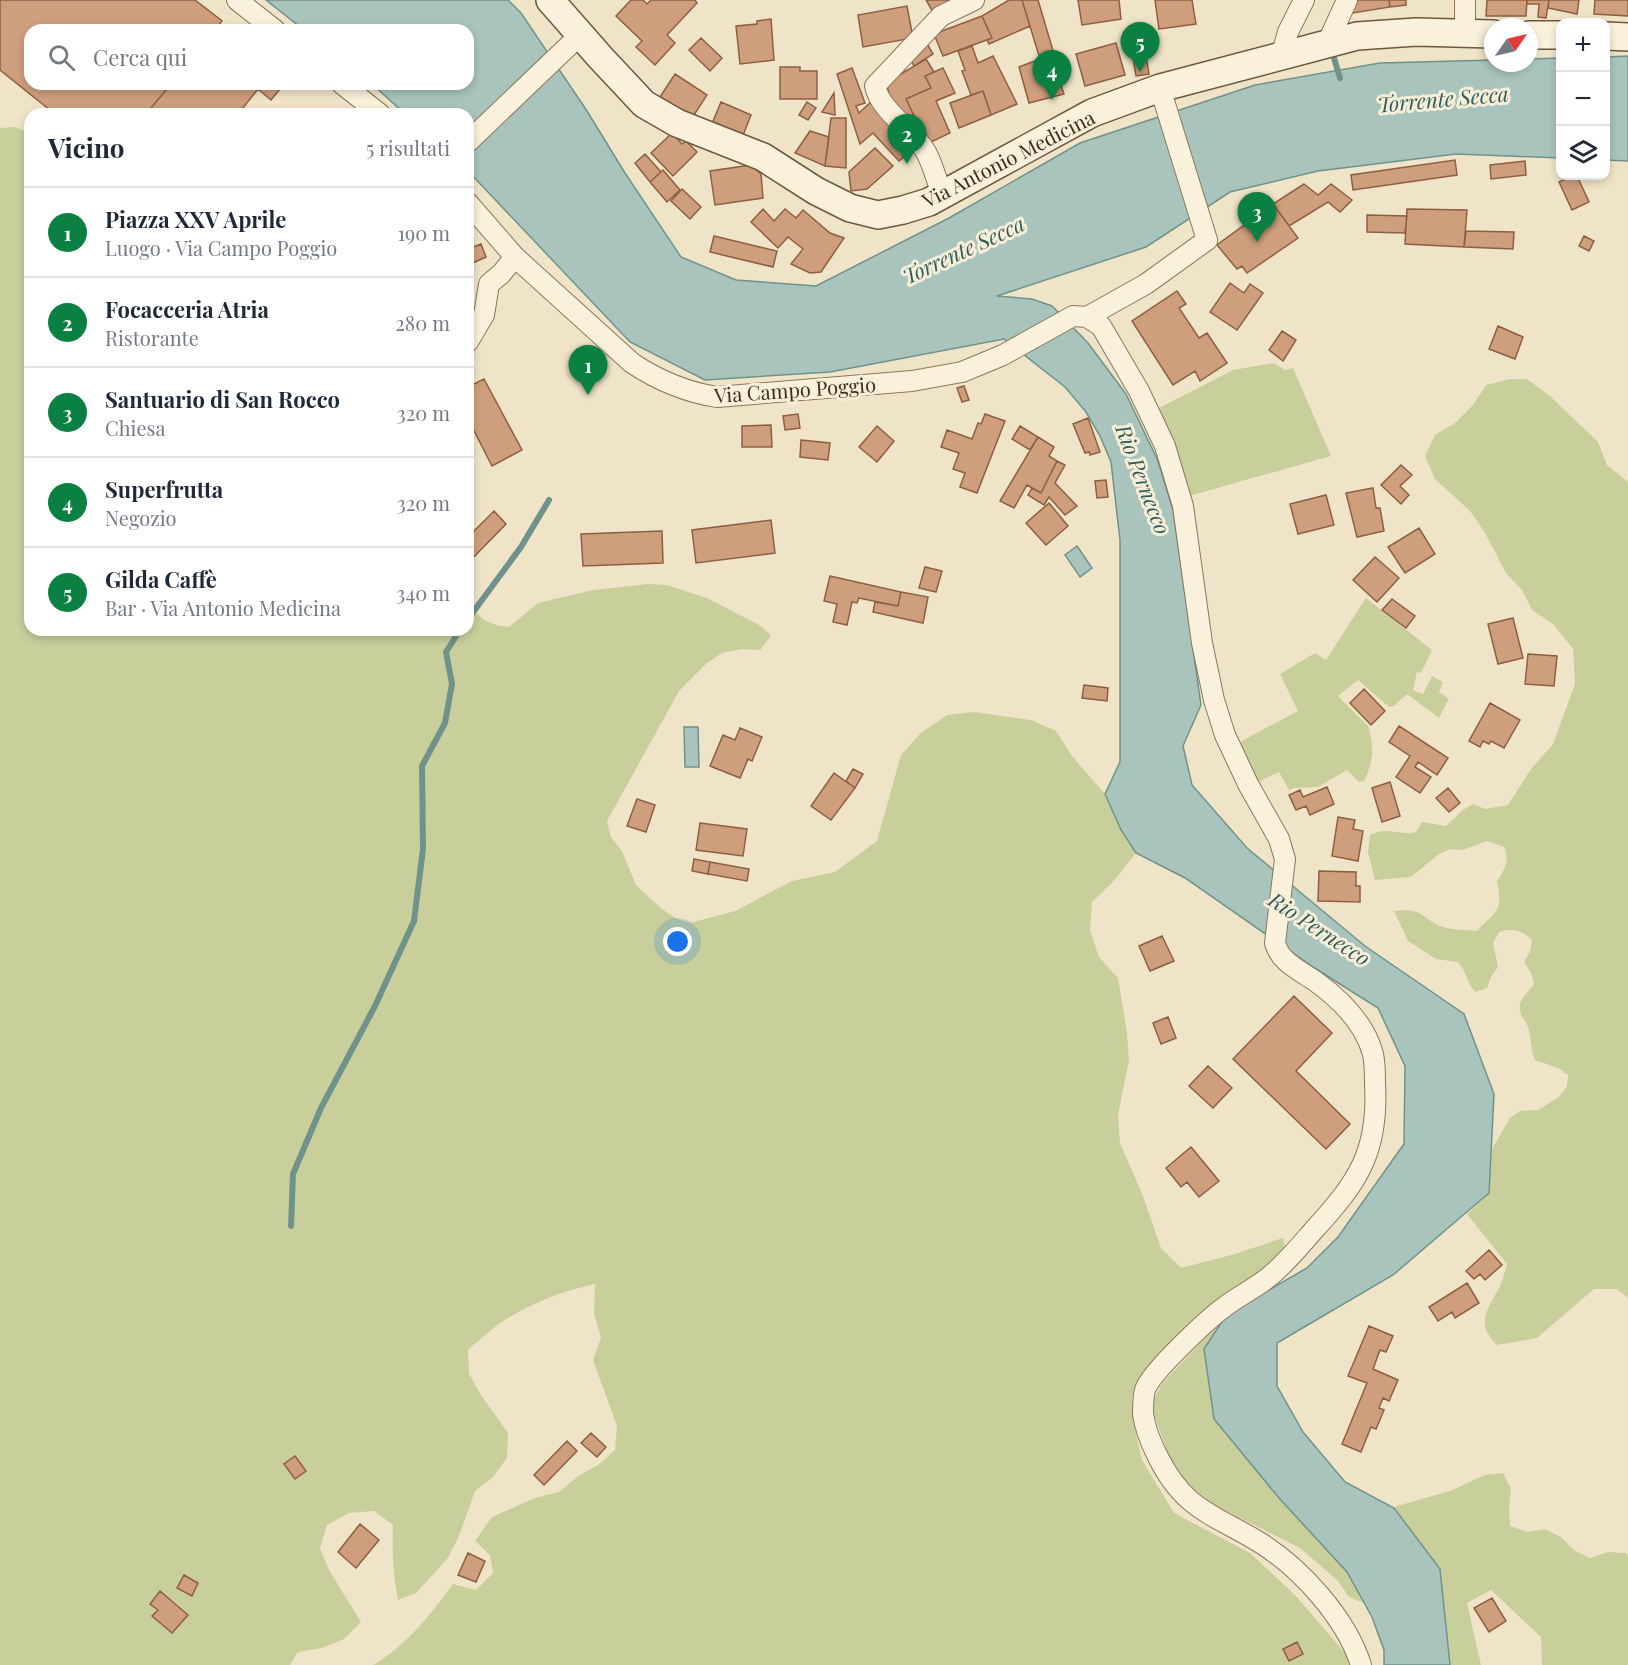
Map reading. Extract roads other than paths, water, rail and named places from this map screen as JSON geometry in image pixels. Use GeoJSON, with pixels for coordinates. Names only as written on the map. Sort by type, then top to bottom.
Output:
{"type":"FeatureCollection","features":[{"type":"Feature","properties":{"kind":"main road","name":"Via Antonio Medicina"},"geometry":{"type":"LineString","coordinates":[[550,0],[571,43],[644,104],[677,123],[763,157],[816,191],[850,208],[878,214],[903,210],[929,202],[1092,113],[1357,36],[1416,32],[1484,34]]}},
{"type":"Feature","properties":{"kind":"main road"},"geometry":{"type":"LineString","coordinates":[[1538,35],[1556,35]]}},
{"type":"Feature","properties":{"kind":"main road"},"geometry":{"type":"LineString","coordinates":[[1610,36],[1628,37]]}},
{"type":"Feature","properties":{"kind":"street"},"geometry":{"type":"LineString","coordinates":[[237,0],[267,24]]}},
{"type":"Feature","properties":{"kind":"street"},"geometry":{"type":"LineString","coordinates":[[942,194],[927,153],[877,94],[875,86],[941,16],[974,0]]}},
{"type":"Feature","properties":{"kind":"street"},"geometry":{"type":"LineString","coordinates":[[1281,57],[1288,32],[1304,0]]}},
{"type":"Feature","properties":{"kind":"street"},"geometry":{"type":"LineString","coordinates":[[1327,44],[1347,0]]}},
{"type":"Feature","properties":{"kind":"street"},"geometry":{"type":"LineString","coordinates":[[1466,0],[1466,33]]}},
{"type":"Feature","properties":{"kind":"street"},"geometry":{"type":"LineString","coordinates":[[474,136],[571,43]]}},
{"type":"Feature","properties":{"kind":"street"},"geometry":{"type":"LineString","coordinates":[[350,90],[372,108]]}},
{"type":"Feature","properties":{"kind":"street","name":"Via Campo Poggio"},"geometry":{"type":"LineString","coordinates":[[474,210],[515,257],[632,363],[653,377],[691,393],[717,397],[912,381],[962,372],[1003,355],[1146,284],[1207,240],[1162,93]]}},
{"type":"Feature","properties":{"kind":"street"},"geometry":{"type":"LineString","coordinates":[[474,332],[484,315],[489,284],[515,257]]}},
{"type":"Feature","properties":{"kind":"street"},"geometry":{"type":"LineString","coordinates":[[1080,317],[1101,326],[1139,392],[1165,446],[1183,506],[1203,643],[1214,700],[1226,735],[1248,784],[1279,839],[1285,859],[1275,943],[1277,952],[1347,1009],[1364,1030],[1374,1056],[1376,1101],[1374,1130],[1361,1170],[1349,1189],[1294,1253],[1270,1276],[1222,1308],[1152,1377],[1144,1391],[1143,1414],[1151,1444],[1166,1474],[1185,1498],[1209,1515],[1261,1543],[1301,1576],[1341,1622],[1361,1665]]}},
{"type":"Feature","properties":{"kind":"water"},"geometry":{"type":"Polygon","coordinates":[[[266,0],[508,0],[521,13],[587,111],[681,257],[736,280],[816,286],[949,218],[1080,143],[1255,85],[1380,63],[1484,60],[1484,72],[1538,72],[1538,59],[1556,58],[1556,158],[1456,154],[1318,171],[1230,192],[1146,247],[997,296],[1032,299],[1052,306],[1088,343],[1126,394],[1158,461],[1173,510],[1201,705],[1183,746],[1192,785],[1247,848],[1365,946],[1464,1014],[1494,1094],[1489,1193],[1393,1275],[1277,1343],[1277,1386],[1303,1432],[1345,1482],[1394,1508],[1440,1569],[1450,1665],[1384,1665],[1384,1650],[1372,1617],[1347,1572],[1279,1498],[1214,1419],[1204,1349],[1227,1314],[1307,1268],[1338,1237],[1404,1144],[1405,1066],[1378,1008],[1313,967],[1185,878],[1136,853],[1121,830],[1105,794],[1120,762],[1120,540],[1111,462],[1086,412],[1065,387],[1004,339],[830,372],[705,380],[630,342],[474,177],[474,108],[398,108],[379,90],[474,90],[474,24],[296,24],[266,0]]]}},
{"type":"Feature","properties":{"kind":"water"},"geometry":{"type":"Polygon","coordinates":[[[1628,56],[1628,161],[1610,160],[1610,57],[1628,56]]]}},
{"type":"Feature","properties":{"kind":"water"},"geometry":{"type":"Polygon","coordinates":[[[1077,546],[1092,568],[1080,577],[1065,555],[1077,546]]]}},
{"type":"Feature","properties":{"kind":"water"},"geometry":{"type":"Polygon","coordinates":[[[684,727],[698,727],[699,767],[685,767],[684,727]]]}},
{"type":"Feature","properties":{"kind":"waterway"},"geometry":{"type":"LineString","coordinates":[[1334,58],[1340,78]]}},
{"type":"Feature","properties":{"kind":"waterway"},"geometry":{"type":"LineString","coordinates":[[474,611],[521,547],[549,500]]}},
{"type":"Feature","properties":{"kind":"waterway"},"geometry":{"type":"LineString","coordinates":[[291,1226],[293,1174],[321,1108],[375,1006],[414,921],[423,849],[422,766],[445,723],[452,684],[446,652],[456,636]]}},
{"type":"Feature","properties":{"kind":"place","name":"Gilda Caffè"},"geometry":{"type":"Point","coordinates":[1140,72]}},
{"type":"Feature","properties":{"kind":"place","name":"Superfrutta"},"geometry":{"type":"Point","coordinates":[1052,100]}},
{"type":"Feature","properties":{"kind":"place","name":"Focacceria Atria"},"geometry":{"type":"Point","coordinates":[907,164]}},
{"type":"Feature","properties":{"kind":"place","name":"Santuario di San Rocco"},"geometry":{"type":"Point","coordinates":[1257,242]}},
{"type":"Feature","properties":{"kind":"place","name":"Piazza XXV Aprile"},"geometry":{"type":"Point","coordinates":[588,395]}},
{"type":"Feature","properties":{"kind":"water label","name":"Torrente Secca"},"geometry":{"type":"Point","coordinates":[1443,98]}},
{"type":"Feature","properties":{"kind":"water label","name":"Torrente Secca"},"geometry":{"type":"Point","coordinates":[963,249]}},
{"type":"Feature","properties":{"kind":"water label","name":"Rio Pernecco"},"geometry":{"type":"Point","coordinates":[1144,479]}},
{"type":"Feature","properties":{"kind":"water label","name":"Rio Pernecco"},"geometry":{"type":"Point","coordinates":[1320,928]}}]}
